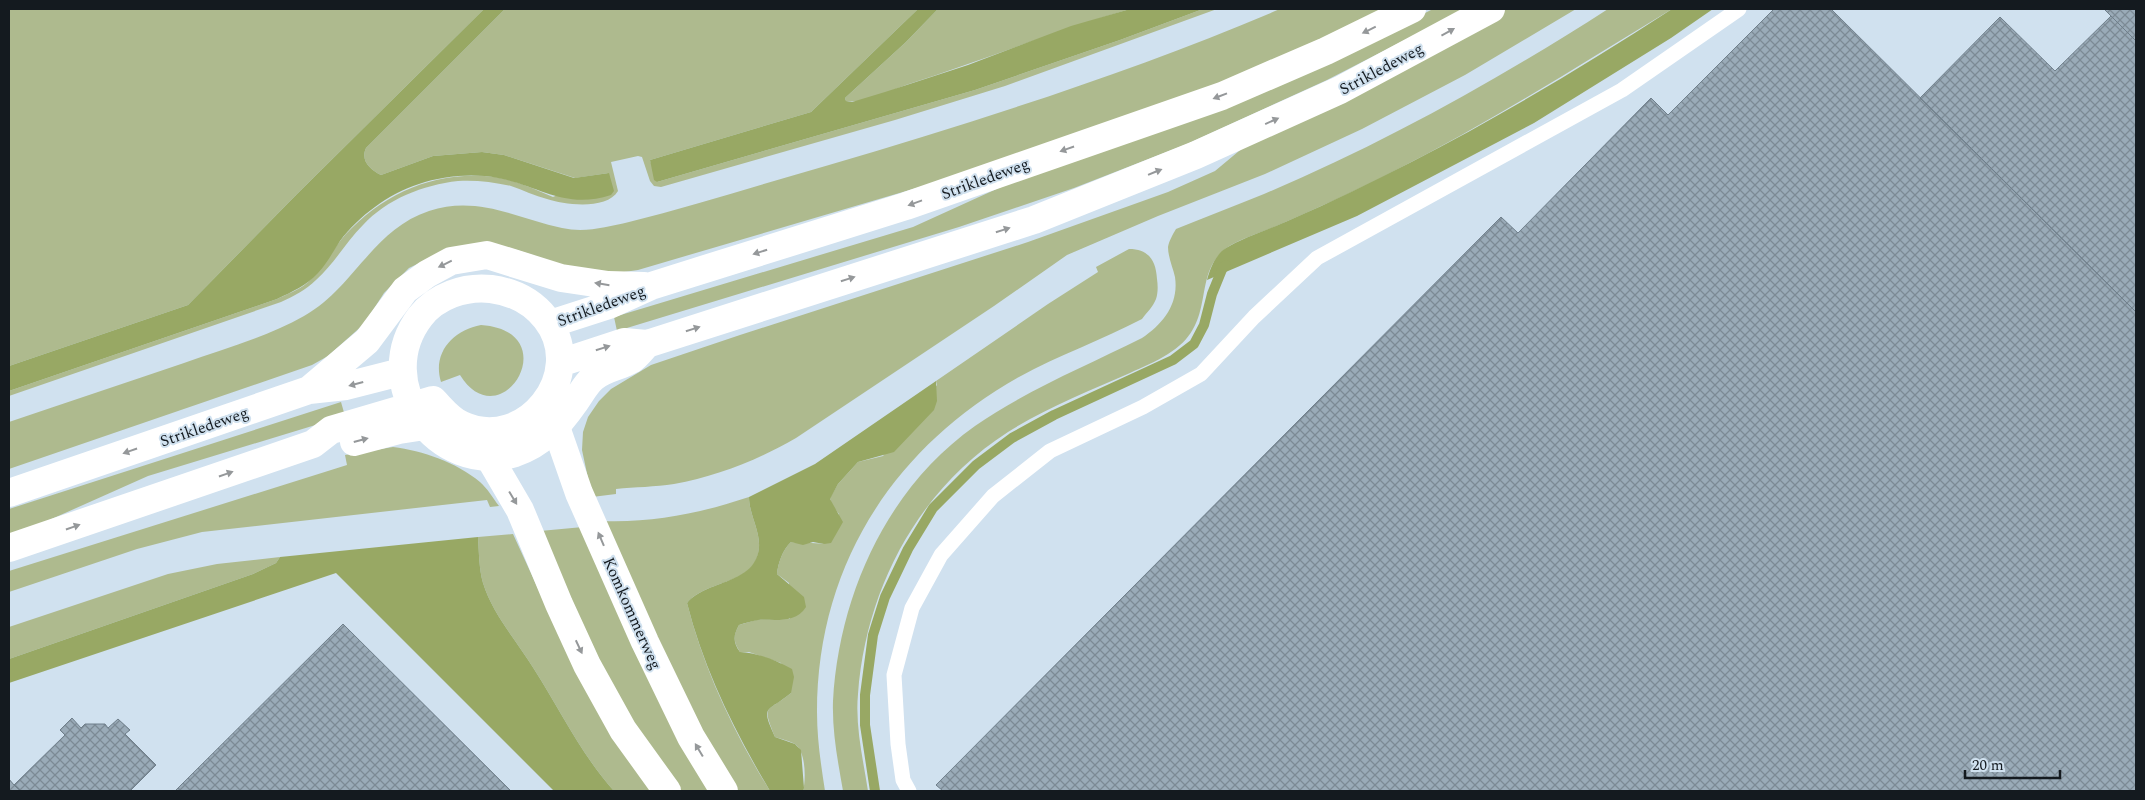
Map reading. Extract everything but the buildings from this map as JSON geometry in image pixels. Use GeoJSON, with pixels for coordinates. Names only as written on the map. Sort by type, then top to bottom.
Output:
{"type":"FeatureCollection","features":[{"type":"Feature","properties":{"kind":"main road","name":"Strikledeweg"},"geometry":{"type":"LineString","coordinates":[[550,324],[608,306],[651,286],[906,206],[1222,96],[1326,51],[1412,9]]}},
{"type":"Feature","properties":{"kind":"main road","name":"Strikledeweg"},"geometry":{"type":"LineString","coordinates":[[560,363],[624,342],[647,344],[1034,220],[1196,155],[1340,90],[1491,9]]}},
{"type":"Feature","properties":{"kind":"main road"},"geometry":{"type":"LineString","coordinates":[[309,390],[367,341],[405,290],[427,274],[451,261],[487,255],[562,278],[608,285],[651,286]]}},
{"type":"Feature","properties":{"kind":"main road"},"geometry":{"type":"LineString","coordinates":[[469,289],[508,292],[535,306],[550,324],[557,341],[560,363],[551,415],[542,440],[528,448],[513,453],[488,456],[472,454],[451,446],[418,416],[401,372],[404,348],[410,332],[420,316],[435,302],[451,294],[469,289]]}},
{"type":"Feature","properties":{"kind":"main road","name":"Strikledeweg"},"geometry":{"type":"LineString","coordinates":[[551,415],[582,389],[593,377],[631,360],[647,344]]}},
{"type":"Feature","properties":{"kind":"main road","name":"Strikledeweg"},"geometry":{"type":"LineString","coordinates":[[9,493],[309,390],[346,386],[401,372]]}},
{"type":"Feature","properties":{"kind":"main road"},"geometry":{"type":"LineString","coordinates":[[9,548],[313,444],[331,430],[418,416],[433,400],[452,420],[472,429],[485,431],[508,428],[530,418],[551,415]]}},
{"type":"Feature","properties":{"kind":"main road","name":"Komkommerweg"},"geometry":{"type":"LineString","coordinates":[[551,415],[579,493],[645,642],[691,737],[724,791]]}},
{"type":"Feature","properties":{"kind":"main road"},"geometry":{"type":"LineString","coordinates":[[488,456],[520,510],[587,665],[623,730],[667,791]]}},
{"type":"Feature","properties":{"kind":"lane"},"geometry":{"type":"LineString","coordinates":[[908,791],[903,780],[898,744],[894,674],[912,608],[941,555],[993,496],[1050,451],[1143,407],[1201,374],[1254,317],[1317,258],[1622,90],[1739,9]]}},
{"type":"Feature","properties":{"kind":"shaded area"},"geometry":{"type":"Polygon","coordinates":[[[9,9],[484,9],[188,305],[9,366],[9,9]]]}},
{"type":"Feature","properties":{"kind":"shaded area"},"geometry":{"type":"Polygon","coordinates":[[[484,9],[505,9],[366,148],[365,161],[381,175],[433,156],[482,152],[504,155],[574,178],[609,173],[614,191],[611,195],[580,200],[566,198],[498,178],[478,176],[448,177],[419,184],[385,200],[365,215],[340,241],[318,273],[304,285],[288,294],[9,391],[9,366],[188,305],[484,9]]]}},
{"type":"Feature","properties":{"kind":"shaded area"},"geometry":{"type":"Polygon","coordinates":[[[505,9],[918,9],[811,112],[650,160],[657,182],[975,90],[1203,9],[1217,9],[1005,86],[895,120],[661,187],[654,186],[650,181],[642,157],[638,156],[611,162],[618,191],[613,197],[605,201],[585,204],[564,203],[542,198],[511,186],[478,181],[458,181],[419,190],[394,201],[373,216],[322,274],[308,287],[291,297],[9,396],[9,391],[277,299],[297,290],[313,278],[345,235],[361,220],[394,196],[413,187],[452,177],[495,177],[532,188],[553,197],[609,173],[575,178],[504,155],[482,152],[433,156],[381,175],[365,161],[366,148],[505,9]]]}},
{"type":"Feature","properties":{"kind":"shaded area"},"geometry":{"type":"Polygon","coordinates":[[[918,9],[938,9],[906,42],[845,98],[846,101],[852,102],[885,92],[968,65],[1071,26],[1130,9],[1203,9],[975,90],[657,182],[654,180],[650,160],[811,112],[918,9]]]}},
{"type":"Feature","properties":{"kind":"shaded area"},"geometry":{"type":"Polygon","coordinates":[[[938,9],[1130,9],[877,96],[846,101],[845,98],[906,42],[938,9]]]}},
{"type":"Feature","properties":{"kind":"shaded area"},"geometry":{"type":"Polygon","coordinates":[[[1280,9],[1391,9],[1199,93],[947,179],[638,270],[610,274],[583,272],[517,250],[498,246],[442,252],[409,268],[384,293],[364,324],[328,356],[312,365],[9,469],[9,422],[230,348],[304,316],[337,290],[392,231],[409,220],[429,211],[447,207],[480,207],[562,228],[579,230],[596,229],[629,222],[829,165],[1000,112],[1113,74],[1280,9]]]}},
{"type":"Feature","properties":{"kind":"shaded area"},"geometry":{"type":"Polygon","coordinates":[[[1433,9],[1465,9],[1327,80],[1187,144],[1074,188],[959,227],[617,331],[614,317],[913,227],[1032,173],[1371,40],[1433,9]]]}},
{"type":"Feature","properties":{"kind":"shaded area"},"geometry":{"type":"Polygon","coordinates":[[[1505,9],[1576,9],[1465,75],[1362,129],[1265,174],[1158,216],[1067,255],[796,438],[767,453],[721,472],[690,481],[667,485],[616,489],[616,494],[592,497],[582,450],[583,432],[588,417],[599,401],[611,389],[651,365],[1028,242],[1168,192],[1215,171],[1263,131],[1381,76],[1505,9]]]}},
{"type":"Feature","properties":{"kind":"shaded area"},"geometry":{"type":"Polygon","coordinates":[[[1608,9],[1672,9],[1431,152],[1351,193],[1228,247],[1214,261],[1208,274],[1199,315],[1193,329],[1183,342],[1154,362],[1068,400],[1022,423],[976,456],[948,482],[923,512],[902,545],[885,580],[872,616],[863,655],[857,706],[860,742],[868,791],[843,791],[834,735],[833,701],[837,661],[845,622],[857,584],[873,547],[893,512],[917,480],[944,451],[975,426],[1015,401],[1142,338],[1157,326],[1163,320],[1172,304],[1176,287],[1168,247],[1176,229],[1308,175],[1396,132],[1483,85],[1608,9]]]}},
{"type":"Feature","properties":{"kind":"shaded area"},"geometry":{"type":"Polygon","coordinates":[[[1672,9],[1713,9],[1671,38],[1534,123],[1357,216],[1207,280],[1216,258],[1226,248],[1341,197],[1438,148],[1533,95],[1672,9]]]}},
{"type":"Feature","properties":{"kind":"shaded area"},"geometry":{"type":"Polygon","coordinates":[[[1129,249],[1142,251],[1150,257],[1155,267],[1158,289],[1156,299],[1142,319],[1034,369],[974,406],[934,439],[900,476],[871,516],[848,561],[831,608],[821,659],[817,722],[825,791],[803,791],[805,773],[799,748],[795,744],[775,737],[768,719],[769,710],[791,693],[781,663],[749,652],[740,652],[735,638],[739,625],[756,620],[790,619],[789,583],[777,574],[783,552],[791,542],[824,544],[839,514],[831,504],[830,498],[838,484],[858,462],[883,456],[937,385],[936,381],[1098,272],[1096,267],[1129,249]]]}},
{"type":"Feature","properties":{"kind":"shaded area"},"geometry":{"type":"Polygon","coordinates":[[[481,325],[507,332],[520,345],[523,361],[518,377],[508,390],[493,396],[476,392],[460,375],[441,382],[439,371],[442,353],[447,344],[462,332],[481,325]]]}},
{"type":"Feature","properties":{"kind":"shaded area"},"geometry":{"type":"Polygon","coordinates":[[[936,381],[937,401],[934,410],[894,452],[858,462],[838,484],[830,499],[843,522],[831,543],[813,542],[803,545],[791,542],[783,552],[777,574],[804,597],[806,607],[802,612],[785,620],[756,620],[739,625],[737,629],[735,639],[740,652],[760,655],[780,663],[792,669],[794,677],[791,693],[771,707],[767,714],[775,737],[795,744],[801,750],[804,788],[803,791],[770,791],[722,700],[702,652],[687,603],[706,589],[740,575],[756,559],[759,541],[749,497],[815,464],[936,381]]]}},
{"type":"Feature","properties":{"kind":"shaded area"},"geometry":{"type":"Polygon","coordinates":[[[341,402],[345,416],[148,476],[9,538],[9,509],[341,402]]]}},
{"type":"Feature","properties":{"kind":"shaded area"},"geometry":{"type":"Polygon","coordinates":[[[393,447],[416,451],[450,463],[483,484],[499,506],[490,507],[487,500],[202,532],[137,549],[9,592],[9,571],[347,465],[345,455],[393,447]]]}},
{"type":"Feature","properties":{"kind":"shaded area"},"geometry":{"type":"Polygon","coordinates":[[[749,497],[759,541],[756,560],[750,569],[741,575],[707,589],[687,603],[702,652],[721,700],[744,747],[770,791],[737,791],[691,717],[602,521],[658,519],[677,516],[749,497]]]}},
{"type":"Feature","properties":{"kind":"shaded area"},"geometry":{"type":"Polygon","coordinates":[[[583,527],[713,791],[680,791],[640,733],[611,685],[540,531],[583,527]]]}},
{"type":"Feature","properties":{"kind":"shaded area"},"geometry":{"type":"Polygon","coordinates":[[[513,534],[546,606],[654,791],[614,791],[581,747],[493,606],[483,583],[478,537],[513,534]]]}},
{"type":"Feature","properties":{"kind":"shaded area"},"geometry":{"type":"Polygon","coordinates":[[[478,537],[479,560],[487,595],[581,747],[614,791],[554,791],[336,573],[9,683],[9,659],[253,574],[276,563],[280,557],[478,537]]]}},
{"type":"Feature","properties":{"kind":"shaded area"},"geometry":{"type":"Polygon","coordinates":[[[280,557],[276,563],[253,574],[9,659],[9,627],[168,574],[217,564],[280,557]]]}},
{"type":"Feature","properties":{"kind":"waterway"},"geometry":{"type":"LineString","coordinates":[[875,791],[865,725],[865,695],[873,635],[885,597],[908,549],[933,508],[976,465],[1012,438],[1054,415],[1173,360],[1194,344],[1204,325],[1212,294],[1223,267],[1226,265]]}}]}
